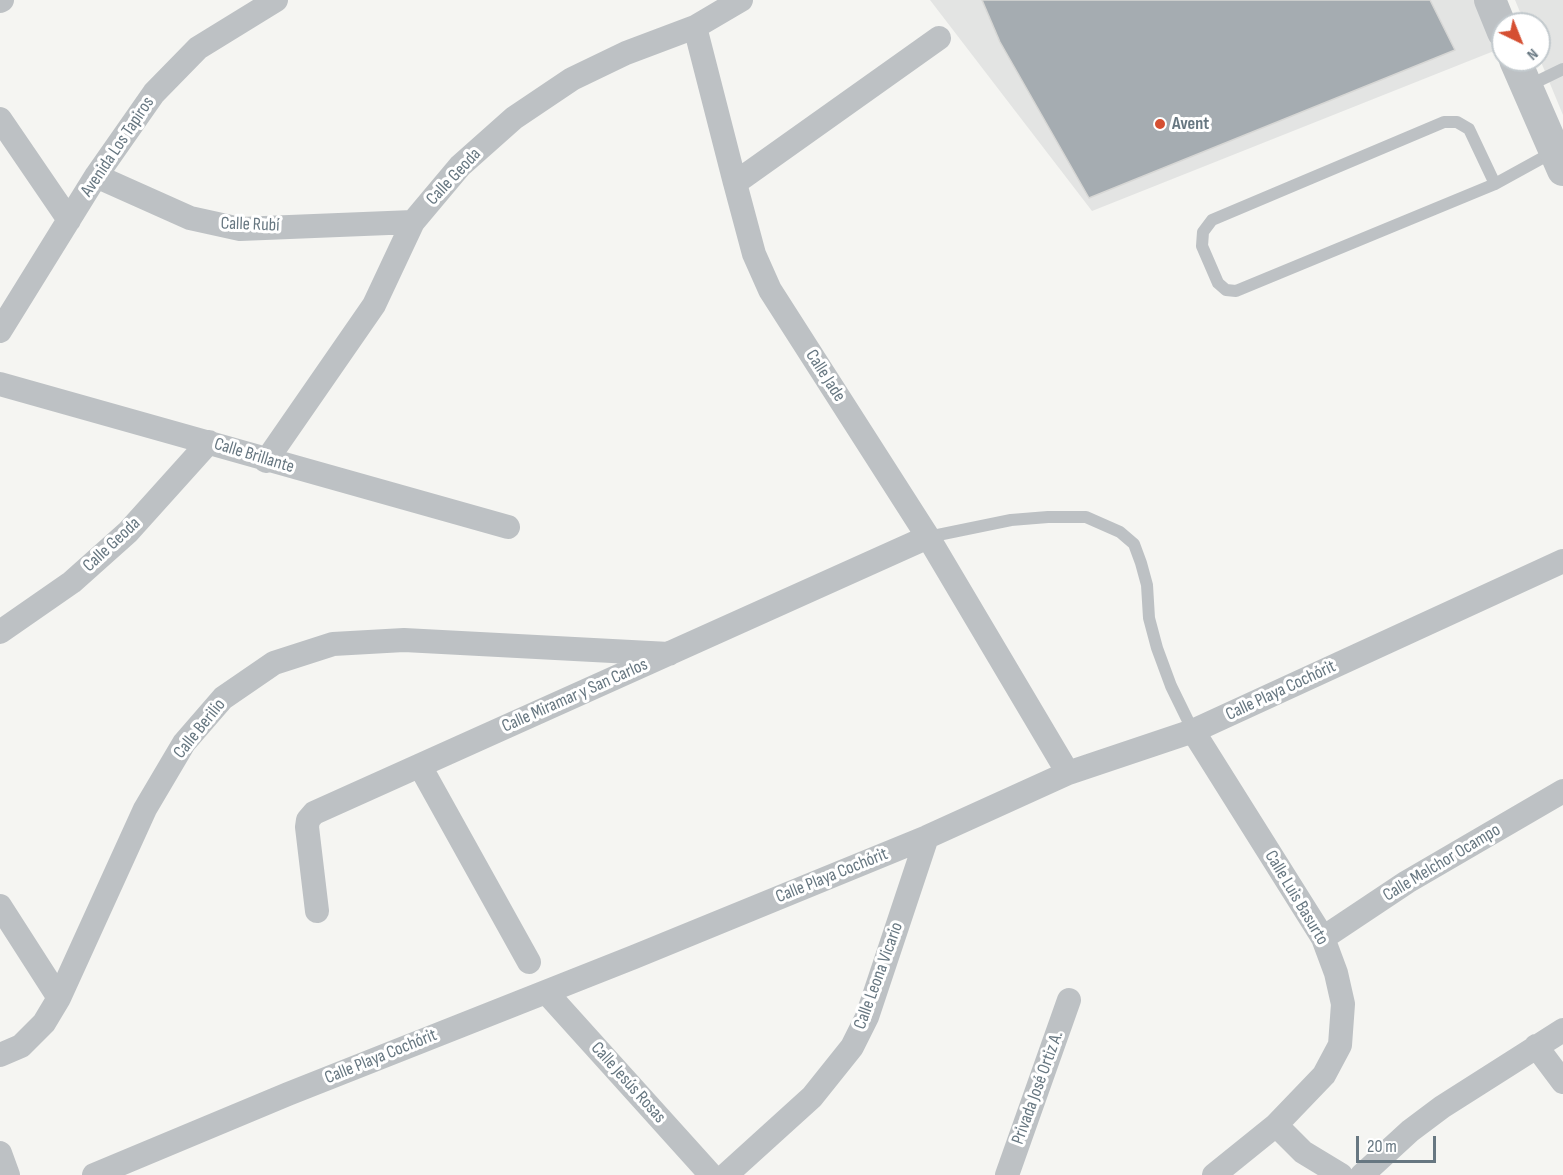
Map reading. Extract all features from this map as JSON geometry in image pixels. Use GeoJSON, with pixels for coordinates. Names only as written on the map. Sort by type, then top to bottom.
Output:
{"type":"FeatureCollection","features":[{"type":"Feature","properties":{"kind":"street","name":"Avenida Los Tapiros"},"geometry":{"type":"LineString","coordinates":[[0,332],[96,176],[154,93],[198,48],[276,0]]}},
{"type":"Feature","properties":{"kind":"street","name":"Calle Geoda"},"geometry":{"type":"LineString","coordinates":[[266,461],[374,304],[413,222],[460,166],[514,118],[572,79],[626,53],[695,27],[741,0]]}},
{"type":"Feature","properties":{"kind":"street","name":"Calle Jade"},"geometry":{"type":"LineString","coordinates":[[695,27],[754,254],[770,290],[928,537],[1068,773]]}},
{"type":"Feature","properties":{"kind":"street"},"geometry":{"type":"LineString","coordinates":[[735,183],[939,38]]}},
{"type":"Feature","properties":{"kind":"street"},"geometry":{"type":"LineString","coordinates":[[1521,73],[1560,156]]}},
{"type":"Feature","properties":{"kind":"street"},"geometry":{"type":"LineString","coordinates":[[0,119],[69,220]]}},
{"type":"Feature","properties":{"kind":"street","name":"Calle Rubí"},"geometry":{"type":"LineString","coordinates":[[96,176],[190,218],[240,229],[413,222]]}},
{"type":"Feature","properties":{"kind":"street","name":"Calle Brillante"},"geometry":{"type":"LineString","coordinates":[[0,384],[209,442],[266,461],[508,527]]}},
{"type":"Feature","properties":{"kind":"street","name":"Calle Geoda"},"geometry":{"type":"LineString","coordinates":[[0,632],[72,582],[128,532],[209,442]]}},
{"type":"Feature","properties":{"kind":"street","name":"Calle Miramar y San Carlos"},"geometry":{"type":"LineString","coordinates":[[317,911],[307,827],[308,819],[314,813],[928,537]]}},
{"type":"Feature","properties":{"kind":"street","name":"Calle Playa Cochórit"},"geometry":{"type":"LineString","coordinates":[[94,1175],[288,1094],[927,837],[1068,773],[1193,731],[1563,561]]}},
{"type":"Feature","properties":{"kind":"street","name":"Calle Berilio"},"geometry":{"type":"LineString","coordinates":[[0,1055],[21,1046],[44,1023],[59,998],[145,809],[184,743],[223,698],[274,663],[333,645],[404,640],[669,654]]}},
{"type":"Feature","properties":{"kind":"street","name":"Calle Luis Basurto"},"geometry":{"type":"LineString","coordinates":[[1193,731],[1323,938],[1336,973],[1343,1004],[1340,1045],[1324,1075],[1276,1125],[1214,1175]]}},
{"type":"Feature","properties":{"kind":"street"},"geometry":{"type":"LineString","coordinates":[[420,766],[529,962]]}},
{"type":"Feature","properties":{"kind":"street","name":"Calle Melchor Ocampo"},"geometry":{"type":"LineString","coordinates":[[1323,938],[1407,882],[1563,791]]}},
{"type":"Feature","properties":{"kind":"street","name":"Calle Leona Vicario"},"geometry":{"type":"LineString","coordinates":[[726,1175],[813,1098],[852,1047],[867,1017],[927,837]]}},
{"type":"Feature","properties":{"kind":"street"},"geometry":{"type":"LineString","coordinates":[[0,906],[59,998]]}},
{"type":"Feature","properties":{"kind":"street","name":"Calle Jesús Rosas"},"geometry":{"type":"LineString","coordinates":[[546,992],[711,1175]]}},
{"type":"Feature","properties":{"kind":"street","name":"Privada José Ortiz A."},"geometry":{"type":"LineString","coordinates":[[1007,1175],[1069,1000]]}},
{"type":"Feature","properties":{"kind":"street"},"geometry":{"type":"LineString","coordinates":[[1362,1175],[1434,1113],[1563,1030]]}},
{"type":"Feature","properties":{"kind":"street"},"geometry":{"type":"LineString","coordinates":[[1536,1046],[1563,1082]]}},
{"type":"Feature","properties":{"kind":"street"},"geometry":{"type":"LineString","coordinates":[[1276,1125],[1303,1152],[1341,1175]]}},
{"type":"Feature","properties":{"kind":"street"},"geometry":{"type":"LineString","coordinates":[[0,1153],[8,1175]]}},
{"type":"Feature","properties":{"kind":"lane"},"geometry":{"type":"LineString","coordinates":[[1521,73],[1563,69]]}},
{"type":"Feature","properties":{"kind":"lane"},"geometry":{"type":"LineString","coordinates":[[1495,184],[1469,129],[1457,122],[1444,122],[1212,220],[1203,232],[1202,246],[1218,283],[1226,290],[1236,291],[1495,184],[1560,156]]}},
{"type":"Feature","properties":{"kind":"lane"},"geometry":{"type":"LineString","coordinates":[[928,537],[1011,520],[1048,517],[1086,517],[1120,532],[1134,544],[1141,563],[1147,585],[1149,618],[1157,648],[1171,686],[1193,731]]}},
{"type":"Feature","properties":{"kind":"shaded area","name":"Avent"},"geometry":{"type":"Polygon","coordinates":[[[930,0],[1483,0],[1491,37],[1491,52],[1092,211],[930,0]]]}},
{"type":"Feature","properties":{"kind":"shaded area"},"geometry":{"type":"Polygon","coordinates":[[[1515,0],[1563,0],[1563,115],[1545,72],[1551,72],[1551,12],[1520,12],[1515,0]]]}},
{"type":"Feature","properties":{"kind":"building","name":"Avent"},"geometry":{"type":"Polygon","coordinates":[[[982,0],[1430,0],[1455,50],[1089,198],[1000,42],[982,0]]]}},
{"type":"Feature","properties":{"kind":"place","name":"Avent"},"geometry":{"type":"Point","coordinates":[1160,124]}}]}
